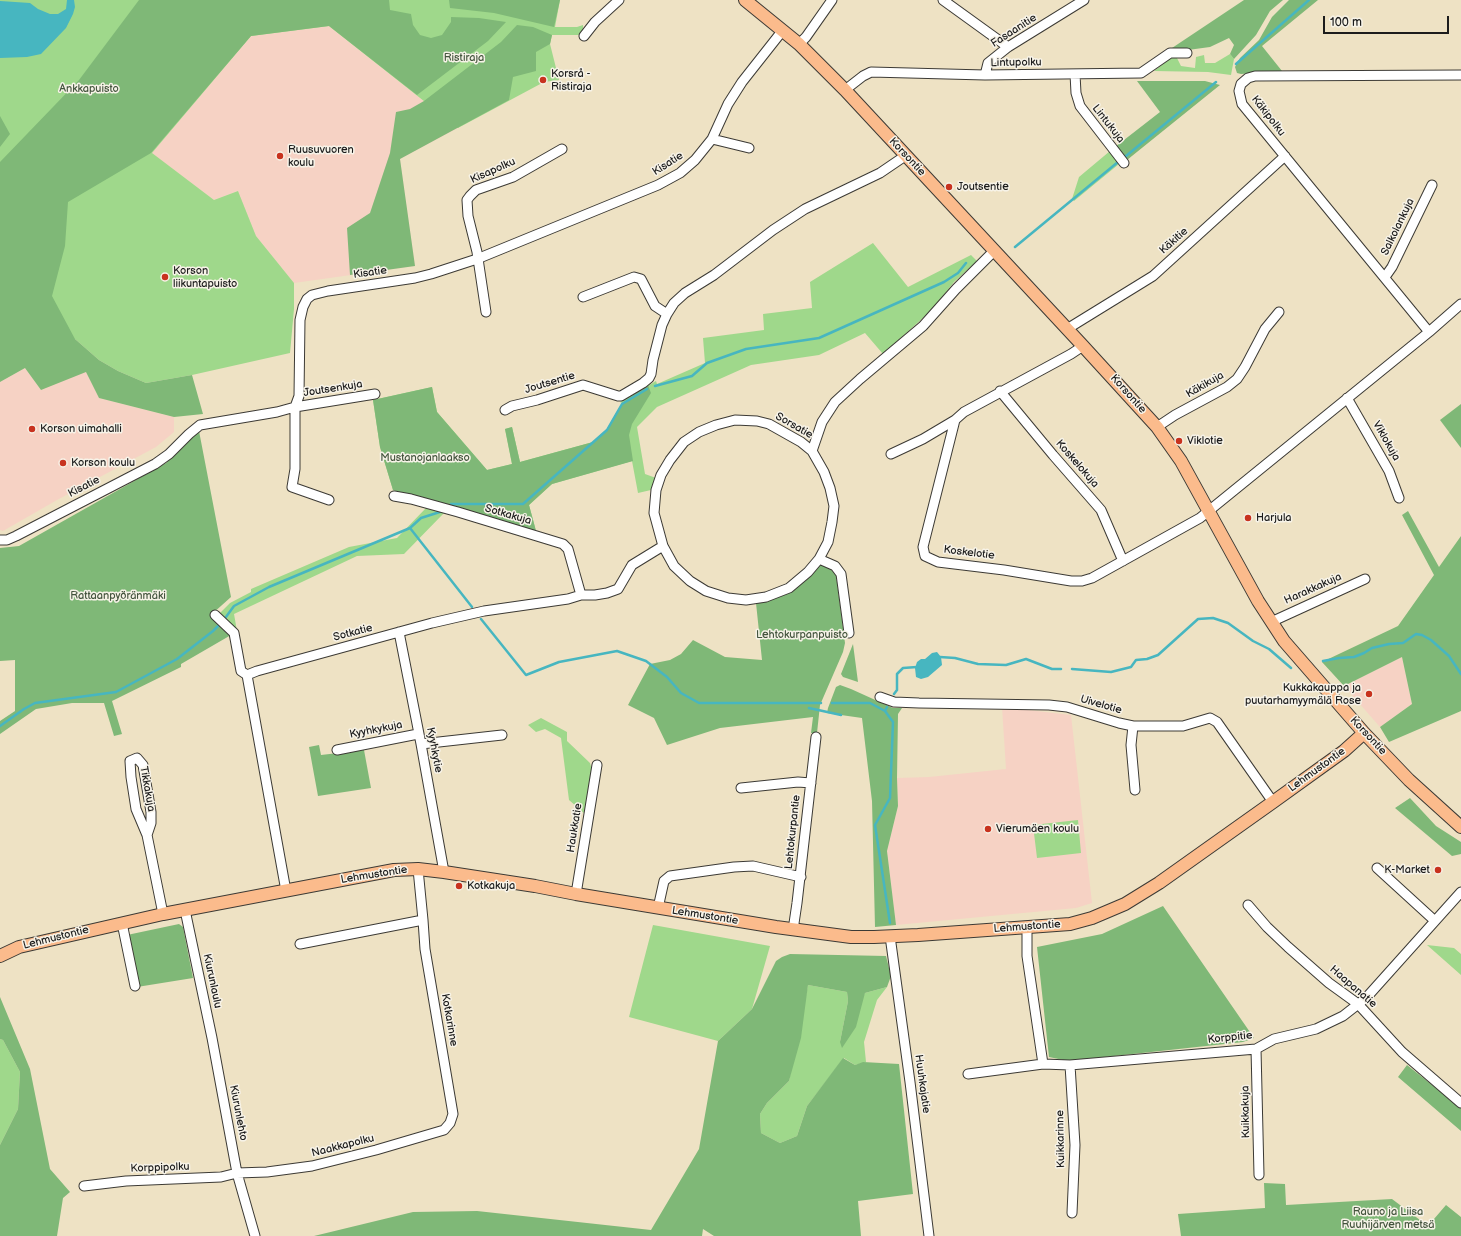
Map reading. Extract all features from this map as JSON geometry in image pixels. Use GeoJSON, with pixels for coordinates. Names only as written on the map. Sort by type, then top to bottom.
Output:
{"type":"FeatureCollection","features":[{"type":"Feature","properties":{"kind":"main road","name":"Korsontie"},"geometry":{"type":"LineString","coordinates":[[745,0],[799,44],[845,90],[1084,346],[1157,427],[1181,461],[1256,596],[1284,641],[1364,733],[1410,780],[1461,827]]}},
{"type":"Feature","properties":{"kind":"main road","name":"Lehmustontie"},"geometry":{"type":"LineString","coordinates":[[1,952],[122,922],[394,870],[418,869],[535,886],[793,930],[851,936],[952,933],[1070,924],[1092,918],[1125,904],[1159,883],[1344,751],[1364,733]]}},
{"type":"Feature","properties":{"kind":"street"},"geometry":{"type":"LineString","coordinates":[[584,36],[595,22],[619,0]]}},
{"type":"Feature","properties":{"kind":"street"},"geometry":{"type":"LineString","coordinates":[[799,44],[806,37],[832,0]]}},
{"type":"Feature","properties":{"kind":"street"},"geometry":{"type":"LineString","coordinates":[[943,0],[1008,47]]}},
{"type":"Feature","properties":{"kind":"street","name":"Fasaanitie"},"geometry":{"type":"LineString","coordinates":[[985,75],[988,63],[1008,47],[1084,0]]}},
{"type":"Feature","properties":{"kind":"street","name":"Kisatie"},"geometry":{"type":"LineString","coordinates":[[0,540],[7,540],[16,536],[155,464],[169,454],[200,425],[277,412],[295,407],[299,396],[300,320],[303,307],[312,295],[328,291],[415,278],[477,259],[658,185],[680,173],[695,160],[712,139],[728,104],[742,82],[783,30]]}},
{"type":"Feature","properties":{"kind":"street","name":"Lintupolku"},"geometry":{"type":"LineString","coordinates":[[845,90],[863,76],[871,72],[985,75],[1141,73],[1170,53],[1187,54]]}},
{"type":"Feature","properties":{"kind":"street","name":"Lintukuja"},"geometry":{"type":"LineString","coordinates":[[1075,74],[1076,93],[1080,106],[1124,163]]}},
{"type":"Feature","properties":{"kind":"street","name":"Käkipolku"},"geometry":{"type":"LineString","coordinates":[[1428,332],[1385,277],[1241,103],[1239,91],[1241,84],[1248,78],[1255,76],[1461,75]]}},
{"type":"Feature","properties":{"kind":"street"},"geometry":{"type":"LineString","coordinates":[[712,139],[749,148]]}},
{"type":"Feature","properties":{"kind":"street","name":"Kisapolku"},"geometry":{"type":"LineString","coordinates":[[477,259],[477,252],[468,216],[467,200],[470,196],[476,190],[513,177],[562,149]]}},
{"type":"Feature","properties":{"kind":"street","name":"Joutsentie"},"geometry":{"type":"LineString","coordinates":[[505,410],[512,406],[537,400],[583,385],[618,396],[644,383],[651,374],[653,360],[667,314],[674,303],[685,293],[714,275],[790,218],[805,209],[880,173],[905,156]]}},
{"type":"Feature","properties":{"kind":"street","name":"Käkitie"},"geometry":{"type":"LineString","coordinates":[[1067,329],[1153,276],[1284,156]]}},
{"type":"Feature","properties":{"kind":"street","name":"Salkolankuja"},"geometry":{"type":"LineString","coordinates":[[1385,277],[1392,267],[1432,186]]}},
{"type":"Feature","properties":{"kind":"street","name":"Sorsatie"},"geometry":{"type":"LineString","coordinates":[[812,451],[822,422],[828,410],[835,402],[923,326],[956,289],[994,251]]}},
{"type":"Feature","properties":{"kind":"street"},"geometry":{"type":"LineString","coordinates":[[477,259],[486,312]]}},
{"type":"Feature","properties":{"kind":"street"},"geometry":{"type":"LineString","coordinates":[[583,297],[634,277],[641,279],[655,306],[667,314]]}},
{"type":"Feature","properties":{"kind":"street"},"geometry":{"type":"LineString","coordinates":[[1209,510],[1461,304]]}},
{"type":"Feature","properties":{"kind":"street","name":"Käkikuja"},"geometry":{"type":"LineString","coordinates":[[1157,427],[1227,387],[1237,379],[1265,329],[1279,312]]}},
{"type":"Feature","properties":{"kind":"street"},"geometry":{"type":"LineString","coordinates":[[891,454],[923,439],[955,420],[964,412],[1000,391],[1084,346]]}},
{"type":"Feature","properties":{"kind":"street","name":"Koskelokuja"},"geometry":{"type":"LineString","coordinates":[[1000,391],[1101,510],[1123,561]]}},
{"type":"Feature","properties":{"kind":"street","name":"Joutsenkuja"},"geometry":{"type":"LineString","coordinates":[[295,407],[375,394]]}},
{"type":"Feature","properties":{"kind":"street","name":"Viklokuja"},"geometry":{"type":"LineString","coordinates":[[1347,398],[1389,471],[1399,498]]}},
{"type":"Feature","properties":{"kind":"street"},"geometry":{"type":"LineString","coordinates":[[295,407],[295,469],[292,488],[329,500]]}},
{"type":"Feature","properties":{"kind":"street","name":"Sorsatie"},"geometry":{"type":"LineString","coordinates":[[735,420],[756,421],[769,424],[801,442],[812,451],[824,472],[834,506],[832,522],[828,542],[819,558],[808,572],[789,588],[766,597],[746,600],[728,598],[706,591],[690,581],[674,566],[663,546],[654,513],[656,490],[662,475],[670,460],[684,442],[699,432],[716,425],[735,420]]}},
{"type":"Feature","properties":{"kind":"street","name":"Koskelotie"},"geometry":{"type":"LineString","coordinates":[[955,420],[923,547],[925,556],[938,562],[997,569],[1071,581],[1082,581],[1092,578],[1200,518],[1209,510]]}},
{"type":"Feature","properties":{"kind":"street","name":"Sotkakuja"},"geometry":{"type":"LineString","coordinates":[[394,496],[411,499],[458,512],[563,544],[568,549],[581,595]]}},
{"type":"Feature","properties":{"kind":"street","name":"Sotkatie"},"geometry":{"type":"LineString","coordinates":[[247,676],[257,671],[432,623],[484,611],[568,599],[581,595],[601,594],[618,589],[632,565],[663,546]]}},
{"type":"Feature","properties":{"kind":"street"},"geometry":{"type":"LineString","coordinates":[[819,558],[835,566],[841,574],[849,633]]}},
{"type":"Feature","properties":{"kind":"street","name":"Harakkakuja"},"geometry":{"type":"LineString","coordinates":[[1271,622],[1365,579]]}},
{"type":"Feature","properties":{"kind":"street"},"geometry":{"type":"LineString","coordinates":[[215,614],[234,633],[241,671],[247,676],[286,891]]}},
{"type":"Feature","properties":{"kind":"street","name":"Kyyhkytie"},"geometry":{"type":"LineString","coordinates":[[399,632],[444,872]]}},
{"type":"Feature","properties":{"kind":"street","name":"Uivelotie"},"geometry":{"type":"LineString","coordinates":[[880,697],[894,702],[1049,704],[1067,707],[1133,726],[1183,726],[1210,718],[1217,722],[1273,802]]}},
{"type":"Feature","properties":{"kind":"street"},"geometry":{"type":"LineString","coordinates":[[1133,726],[1131,745],[1135,790]]}},
{"type":"Feature","properties":{"kind":"street","name":"Kyyhkykuja"},"geometry":{"type":"LineString","coordinates":[[337,750],[418,734]]}},
{"type":"Feature","properties":{"kind":"street"},"geometry":{"type":"LineString","coordinates":[[421,744],[502,735]]}},
{"type":"Feature","properties":{"kind":"street","name":"Lehtokurpantie"},"geometry":{"type":"LineString","coordinates":[[793,930],[816,737]]}},
{"type":"Feature","properties":{"kind":"street","name":"Tikkakuja"},"geometry":{"type":"LineString","coordinates":[[147,835],[151,823],[151,812],[143,765],[137,758],[130,761],[136,809],[147,835],[163,914]]}},
{"type":"Feature","properties":{"kind":"street","name":"Haukkatie"},"geometry":{"type":"LineString","coordinates":[[576,894],[597,765]]}},
{"type":"Feature","properties":{"kind":"street"},"geometry":{"type":"LineString","coordinates":[[741,788],[798,782],[811,783]]}},
{"type":"Feature","properties":{"kind":"street"},"geometry":{"type":"LineString","coordinates":[[658,908],[664,882],[670,876],[753,866],[800,877]]}},
{"type":"Feature","properties":{"kind":"street"},"geometry":{"type":"LineString","coordinates":[[1377,868],[1435,921]]}},
{"type":"Feature","properties":{"kind":"street"},"geometry":{"type":"LineString","coordinates":[[300,944],[423,920],[418,869]]}},
{"type":"Feature","properties":{"kind":"street","name":"Korppitie"},"geometry":{"type":"LineString","coordinates":[[968,1074],[1043,1064],[1070,1064],[1256,1049],[1274,1039],[1316,1029],[1343,1016],[1366,998],[1461,892]]}},
{"type":"Feature","properties":{"kind":"street","name":"Haapanatie"},"geometry":{"type":"LineString","coordinates":[[1248,905],[1267,927],[1288,947],[1329,982],[1358,1004],[1402,1052],[1461,1103]]}},
{"type":"Feature","properties":{"kind":"street","name":"Kiurunlaulu"},"geometry":{"type":"LineString","coordinates":[[185,910],[216,1057]]}},
{"type":"Feature","properties":{"kind":"street","name":"Kotkarinne"},"geometry":{"type":"LineString","coordinates":[[423,920],[425,949],[453,1114],[450,1124]]}},
{"type":"Feature","properties":{"kind":"street"},"geometry":{"type":"LineString","coordinates":[[122,922],[135,986]]}},
{"type":"Feature","properties":{"kind":"street"},"geometry":{"type":"LineString","coordinates":[[1027,927],[1027,956],[1043,1064]]}},
{"type":"Feature","properties":{"kind":"street","name":"Huuhkajatie"},"geometry":{"type":"LineString","coordinates":[[890,936],[910,1082],[928,1236]]}},
{"type":"Feature","properties":{"kind":"street","name":"Kuikkakuja"},"geometry":{"type":"LineString","coordinates":[[1256,1049],[1259,1175]]}},
{"type":"Feature","properties":{"kind":"street","name":"Kiurunlehto"},"geometry":{"type":"LineString","coordinates":[[216,1057],[237,1173],[255,1236]]}},
{"type":"Feature","properties":{"kind":"street","name":"Kuikkarinne"},"geometry":{"type":"LineString","coordinates":[[1070,1064],[1075,1145],[1072,1213]]}},
{"type":"Feature","properties":{"kind":"street","name":"Naakkapolku"},"geometry":{"type":"LineString","coordinates":[[237,1173],[267,1172],[312,1166],[376,1150],[444,1130],[450,1124]]}},
{"type":"Feature","properties":{"kind":"street","name":"Korppipolku"},"geometry":{"type":"LineString","coordinates":[[84,1186],[126,1181],[220,1177],[237,1173]]}},
{"type":"Feature","properties":{"kind":"shaded area","name":"Ruusuvuoren koulu"},"geometry":{"type":"Polygon","coordinates":[[[329,26],[458,128],[400,159],[415,266],[294,283],[256,236],[238,191],[214,200],[151,153],[251,36],[329,26]]]}},
{"type":"Feature","properties":{"kind":"shaded area","name":"Korson koulu"},"geometry":{"type":"Polygon","coordinates":[[[25,368],[41,390],[86,371],[99,398],[174,417],[174,432],[156,447],[3,531],[0,530],[0,382],[25,368]]]}},
{"type":"Feature","properties":{"kind":"shaded area"},"geometry":{"type":"Polygon","coordinates":[[[1402,657],[1412,704],[1380,727],[1344,686],[1402,657]]]}},
{"type":"Feature","properties":{"kind":"shaded area","name":"Vierumäen koulu"},"geometry":{"type":"Polygon","coordinates":[[[1002,707],[1071,715],[1092,903],[1076,908],[896,925],[887,851],[898,806],[897,778],[929,777],[1006,769],[1002,707]]]}},
{"type":"Feature","properties":{"kind":"green space","name":"Ristiraja"},"geometry":{"type":"Polygon","coordinates":[[[0,0],[560,0],[555,27],[577,27],[583,25],[583,33],[578,35],[552,35],[550,44],[559,80],[544,82],[458,128],[329,26],[251,36],[152,153],[214,200],[238,191],[256,236],[294,283],[294,309],[290,353],[192,375],[146,383],[118,371],[99,360],[75,339],[0,381],[0,0]]]}},
{"type":"Feature","properties":{"kind":"green space","name":"Ankkapuisto"},"geometry":{"type":"Polygon","coordinates":[[[139,0],[389,0],[390,10],[411,14],[413,25],[420,35],[431,38],[442,35],[451,22],[451,17],[479,18],[506,22],[488,41],[417,95],[329,26],[251,36],[151,153],[68,202],[65,246],[52,296],[75,339],[99,360],[118,371],[146,383],[192,375],[203,414],[174,417],[99,398],[86,372],[41,390],[25,368],[0,382],[0,162],[79,80],[139,0]]]}},
{"type":"Feature","properties":{"kind":"green space"},"geometry":{"type":"Polygon","coordinates":[[[449,0],[560,0],[554,27],[494,13],[450,8],[449,0]]]}},
{"type":"Feature","properties":{"kind":"green space"},"geometry":{"type":"Polygon","coordinates":[[[1244,0],[1283,0],[1270,11],[1256,35],[1234,59],[1230,54],[1234,45],[1229,38],[1210,47],[1173,52],[1172,48],[1244,0]]]}},
{"type":"Feature","properties":{"kind":"green space"},"geometry":{"type":"Polygon","coordinates":[[[1289,0],[1318,0],[1262,46],[1282,71],[1237,73],[1235,67],[1240,58],[1259,40],[1272,17],[1289,0]]]}},
{"type":"Feature","properties":{"kind":"green space"},"geometry":{"type":"Polygon","coordinates":[[[517,25],[533,27],[552,35],[550,44],[536,52],[536,71],[513,77],[509,100],[400,159],[415,266],[350,275],[347,228],[370,213],[390,153],[396,112],[410,109],[424,101],[501,42],[517,25]]]}},
{"type":"Feature","properties":{"kind":"green space"},"geometry":{"type":"Polygon","coordinates":[[[1230,54],[1234,59],[1231,75],[1208,72],[1154,71],[1172,57],[1176,56],[1181,66],[1195,68],[1196,57],[1204,55],[1205,63],[1215,63],[1230,54]]]}},
{"type":"Feature","properties":{"kind":"green space"},"geometry":{"type":"Polygon","coordinates":[[[1137,81],[1205,81],[1220,85],[1127,160],[1115,147],[1160,112],[1137,81]]]}},
{"type":"Feature","properties":{"kind":"green space"},"geometry":{"type":"Polygon","coordinates":[[[0,116],[10,134],[0,147],[0,116]]]}},
{"type":"Feature","properties":{"kind":"green space"},"geometry":{"type":"Polygon","coordinates":[[[1110,151],[1119,164],[1074,201],[1072,199],[1079,177],[1110,151]]]}},
{"type":"Feature","properties":{"kind":"green space","name":"Mustanojanlaakso"},"geometry":{"type":"Polygon","coordinates":[[[873,243],[908,287],[971,255],[977,261],[954,282],[924,317],[883,354],[865,333],[819,355],[751,365],[657,407],[637,427],[645,474],[656,478],[651,490],[638,493],[632,461],[552,484],[529,505],[536,531],[393,490],[380,447],[373,400],[432,387],[437,412],[487,470],[512,464],[505,429],[512,427],[520,462],[593,442],[607,429],[622,403],[620,402],[656,381],[657,384],[705,363],[703,338],[764,330],[763,314],[812,308],[810,282],[873,243]]]}},
{"type":"Feature","properties":{"kind":"green space"},"geometry":{"type":"Polygon","coordinates":[[[648,385],[651,393],[632,424],[629,435],[633,461],[552,484],[529,505],[536,531],[393,490],[380,447],[373,400],[432,387],[437,412],[487,470],[512,464],[505,429],[512,427],[520,462],[593,442],[607,429],[622,403],[648,385]]]}},
{"type":"Feature","properties":{"kind":"green space"},"geometry":{"type":"Polygon","coordinates":[[[1461,404],[1461,448],[1440,420],[1461,404]]]}},
{"type":"Feature","properties":{"kind":"green space","name":"Rattaanpyöränmäki"},"geometry":{"type":"Polygon","coordinates":[[[199,431],[231,597],[212,614],[231,635],[181,664],[181,667],[112,701],[122,734],[114,736],[104,703],[72,703],[36,709],[0,734],[0,721],[15,711],[15,660],[0,661],[0,548],[19,546],[166,463],[199,431]]]}},
{"type":"Feature","properties":{"kind":"green space"},"geometry":{"type":"Polygon","coordinates":[[[426,508],[444,513],[404,554],[357,556],[234,614],[237,631],[219,614],[230,603],[251,592],[251,589],[349,547],[397,538],[426,508]]]}},
{"type":"Feature","properties":{"kind":"green space"},"geometry":{"type":"Polygon","coordinates":[[[1408,511],[1439,567],[1461,536],[1461,711],[1389,742],[1380,727],[1412,704],[1402,657],[1344,686],[1322,662],[1398,626],[1434,575],[1402,515],[1408,511]]]}},
{"type":"Feature","properties":{"kind":"green space","name":"Lehtokurpanpuisto"},"geometry":{"type":"Polygon","coordinates":[[[820,562],[830,568],[836,575],[845,643],[843,652],[820,705],[817,733],[811,733],[813,717],[720,728],[667,745],[654,718],[628,705],[650,664],[670,660],[681,654],[693,640],[725,657],[762,660],[756,603],[772,599],[820,562]]]}},
{"type":"Feature","properties":{"kind":"green space"},"geometry":{"type":"Polygon","coordinates":[[[853,644],[858,682],[843,677],[841,674],[853,644]]]}},
{"type":"Feature","properties":{"kind":"green space"},"geometry":{"type":"Polygon","coordinates":[[[840,685],[893,708],[902,708],[898,714],[898,806],[887,851],[896,925],[875,927],[872,801],[862,718],[827,713],[836,687],[840,685]]]}},
{"type":"Feature","properties":{"kind":"green space"},"geometry":{"type":"Polygon","coordinates":[[[541,718],[567,732],[567,741],[590,763],[592,770],[585,814],[569,800],[561,738],[545,729],[536,732],[528,725],[541,718]]]}},
{"type":"Feature","properties":{"kind":"green space"},"geometry":{"type":"Polygon","coordinates":[[[319,745],[321,755],[364,750],[371,788],[318,796],[309,747],[319,745]]]}},
{"type":"Feature","properties":{"kind":"green space"},"geometry":{"type":"Polygon","coordinates":[[[1410,798],[1436,826],[1461,842],[1461,854],[1452,856],[1395,808],[1410,798]]]}},
{"type":"Feature","properties":{"kind":"green space"},"geometry":{"type":"Polygon","coordinates":[[[1078,820],[1081,853],[1037,858],[1033,825],[1078,820]]]}},
{"type":"Feature","properties":{"kind":"green space"},"geometry":{"type":"Polygon","coordinates":[[[1163,906],[1254,1038],[1243,1042],[1068,1061],[1049,1057],[1037,947],[1102,934],[1163,906]]]}},
{"type":"Feature","properties":{"kind":"green space"},"geometry":{"type":"Polygon","coordinates":[[[179,924],[183,927],[193,978],[137,987],[127,935],[179,924]]]}},
{"type":"Feature","properties":{"kind":"green space"},"geometry":{"type":"Polygon","coordinates":[[[653,925],[770,946],[752,1009],[718,1041],[629,1017],[653,925]]]}},
{"type":"Feature","properties":{"kind":"green space"},"geometry":{"type":"Polygon","coordinates":[[[1427,945],[1454,948],[1461,954],[1461,975],[1427,945]]]}},
{"type":"Feature","properties":{"kind":"green space"},"geometry":{"type":"Polygon","coordinates":[[[790,954],[886,956],[891,976],[887,987],[865,993],[856,1027],[842,1048],[840,1042],[848,1001],[847,992],[808,985],[801,1038],[789,1081],[767,1103],[760,1114],[761,1133],[780,1143],[797,1136],[807,1106],[843,1058],[855,1065],[863,1062],[899,1064],[913,1194],[858,1201],[861,1236],[714,1236],[703,1229],[702,1236],[314,1236],[413,1212],[477,1211],[651,1230],[699,1149],[718,1041],[752,1009],[776,961],[790,954]]]}},
{"type":"Feature","properties":{"kind":"green space"},"geometry":{"type":"Polygon","coordinates":[[[808,985],[847,992],[848,1001],[840,1042],[865,993],[887,987],[877,1000],[864,1042],[866,1062],[855,1065],[844,1058],[807,1106],[797,1136],[780,1143],[761,1133],[760,1114],[767,1103],[789,1081],[808,985]]]}},
{"type":"Feature","properties":{"kind":"green space"},"geometry":{"type":"Polygon","coordinates":[[[0,997],[30,1069],[50,1169],[70,1192],[63,1198],[57,1236],[0,1236],[0,1145],[18,1109],[20,1072],[3,1040],[0,1039],[0,997]]]}},
{"type":"Feature","properties":{"kind":"green space"},"geometry":{"type":"Polygon","coordinates":[[[0,1039],[3,1040],[20,1072],[18,1109],[0,1145],[0,1039]]]}},
{"type":"Feature","properties":{"kind":"green space"},"geometry":{"type":"Polygon","coordinates":[[[1407,1065],[1461,1108],[1461,1131],[1398,1077],[1407,1065]]]}},
{"type":"Feature","properties":{"kind":"green space","name":"Rauno ja Liisa Ruuhijärven metsä"},"geometry":{"type":"Polygon","coordinates":[[[1264,1183],[1285,1184],[1286,1205],[1392,1199],[1428,1226],[1446,1205],[1461,1217],[1461,1236],[1181,1236],[1178,1214],[1265,1208],[1264,1183]]]}},
{"type":"Feature","properties":{"kind":"water"},"geometry":{"type":"Polygon","coordinates":[[[67,0],[74,0],[75,7],[73,14],[66,28],[41,54],[27,57],[0,58],[0,1],[30,3],[38,9],[50,14],[58,14],[66,9],[67,0]]]}},
{"type":"Feature","properties":{"kind":"water"},"geometry":{"type":"Polygon","coordinates":[[[937,652],[941,657],[942,665],[928,677],[921,679],[916,677],[915,668],[917,662],[921,659],[925,659],[932,653],[937,652]]]}},
{"type":"Feature","properties":{"kind":"waterway"},"geometry":{"type":"LineString","coordinates":[[1236,64],[1309,0]]}},
{"type":"Feature","properties":{"kind":"waterway"},"geometry":{"type":"LineString","coordinates":[[1126,156],[1216,82]]}},
{"type":"Feature","properties":{"kind":"waterway"},"geometry":{"type":"LineString","coordinates":[[1015,247],[1118,162]]}},
{"type":"Feature","properties":{"kind":"waterway"},"geometry":{"type":"LineString","coordinates":[[655,386],[692,376],[707,363],[746,349],[819,338],[944,282],[958,273],[966,263]]}},
{"type":"Feature","properties":{"kind":"waterway"},"geometry":{"type":"LineString","coordinates":[[451,504],[523,504],[607,430],[622,404],[647,389]]}},
{"type":"Feature","properties":{"kind":"waterway"},"geometry":{"type":"LineString","coordinates":[[0,726],[35,703],[116,692],[177,659],[213,631],[223,621],[234,606],[269,587],[410,528],[421,518],[443,511]]}},
{"type":"Feature","properties":{"kind":"waterway"},"geometry":{"type":"LineString","coordinates":[[410,528],[472,607]]}},
{"type":"Feature","properties":{"kind":"waterway"},"geometry":{"type":"LineString","coordinates":[[1072,669],[1111,672],[1131,667],[1136,660],[1147,659],[1158,655],[1198,619],[1213,618],[1228,623],[1253,641],[1269,649],[1291,668]]}},
{"type":"Feature","properties":{"kind":"waterway"},"geometry":{"type":"LineString","coordinates":[[481,619],[526,675],[559,662],[617,651],[646,661],[667,677],[681,693],[699,703],[821,703]]}},
{"type":"Feature","properties":{"kind":"waterway"},"geometry":{"type":"LineString","coordinates":[[1323,661],[1354,657],[1372,648],[1389,644],[1403,643],[1416,634],[1422,635],[1431,640],[1449,656],[1461,674]]}},
{"type":"Feature","properties":{"kind":"waterway"},"geometry":{"type":"LineString","coordinates":[[940,657],[955,658],[978,664],[1006,665],[1026,659],[1052,669],[1061,669]]}},
{"type":"Feature","properties":{"kind":"waterway"},"geometry":{"type":"LineString","coordinates":[[894,694],[897,690],[897,674],[903,668],[917,667]]}},
{"type":"Feature","properties":{"kind":"waterway"},"geometry":{"type":"LineString","coordinates":[[832,703],[870,703],[885,711],[893,722],[890,798],[875,825],[890,923]]}},
{"type":"Feature","properties":{"kind":"waterway"},"geometry":{"type":"LineString","coordinates":[[885,711],[887,707]]}},
{"type":"Feature","properties":{"kind":"waterway"},"geometry":{"type":"LineString","coordinates":[[809,708],[841,715]]}},
{"type":"Feature","properties":{"kind":"place","name":"Korsrå - Ristiraja"},"geometry":{"type":"Point","coordinates":[543,80]}},
{"type":"Feature","properties":{"kind":"place","name":"Ruusuvuoren koulu"},"geometry":{"type":"Point","coordinates":[280,156]}},
{"type":"Feature","properties":{"kind":"place","name":"Joutsentie"},"geometry":{"type":"Point","coordinates":[949,187]}},
{"type":"Feature","properties":{"kind":"place","name":"Korson liikuntapuisto"},"geometry":{"type":"Point","coordinates":[165,277]}},
{"type":"Feature","properties":{"kind":"place","name":"Korson uimahalli"},"geometry":{"type":"Point","coordinates":[32,429]}},
{"type":"Feature","properties":{"kind":"place","name":"Viklotie"},"geometry":{"type":"Point","coordinates":[1179,441]}},
{"type":"Feature","properties":{"kind":"place","name":"Korson koulu"},"geometry":{"type":"Point","coordinates":[63,463]}},
{"type":"Feature","properties":{"kind":"place","name":"Harjula"},"geometry":{"type":"Point","coordinates":[1248,518]}},
{"type":"Feature","properties":{"kind":"place","name":"Kukkakauppa ja puutarhamyymälä Rose"},"geometry":{"type":"Point","coordinates":[1369,694]}},
{"type":"Feature","properties":{"kind":"place","name":"Vierumäen koulu"},"geometry":{"type":"Point","coordinates":[988,829]}},
{"type":"Feature","properties":{"kind":"place","name":"K-Market"},"geometry":{"type":"Point","coordinates":[1438,870]}},
{"type":"Feature","properties":{"kind":"place","name":"Kotkakuja"},"geometry":{"type":"Point","coordinates":[459,886]}}]}
